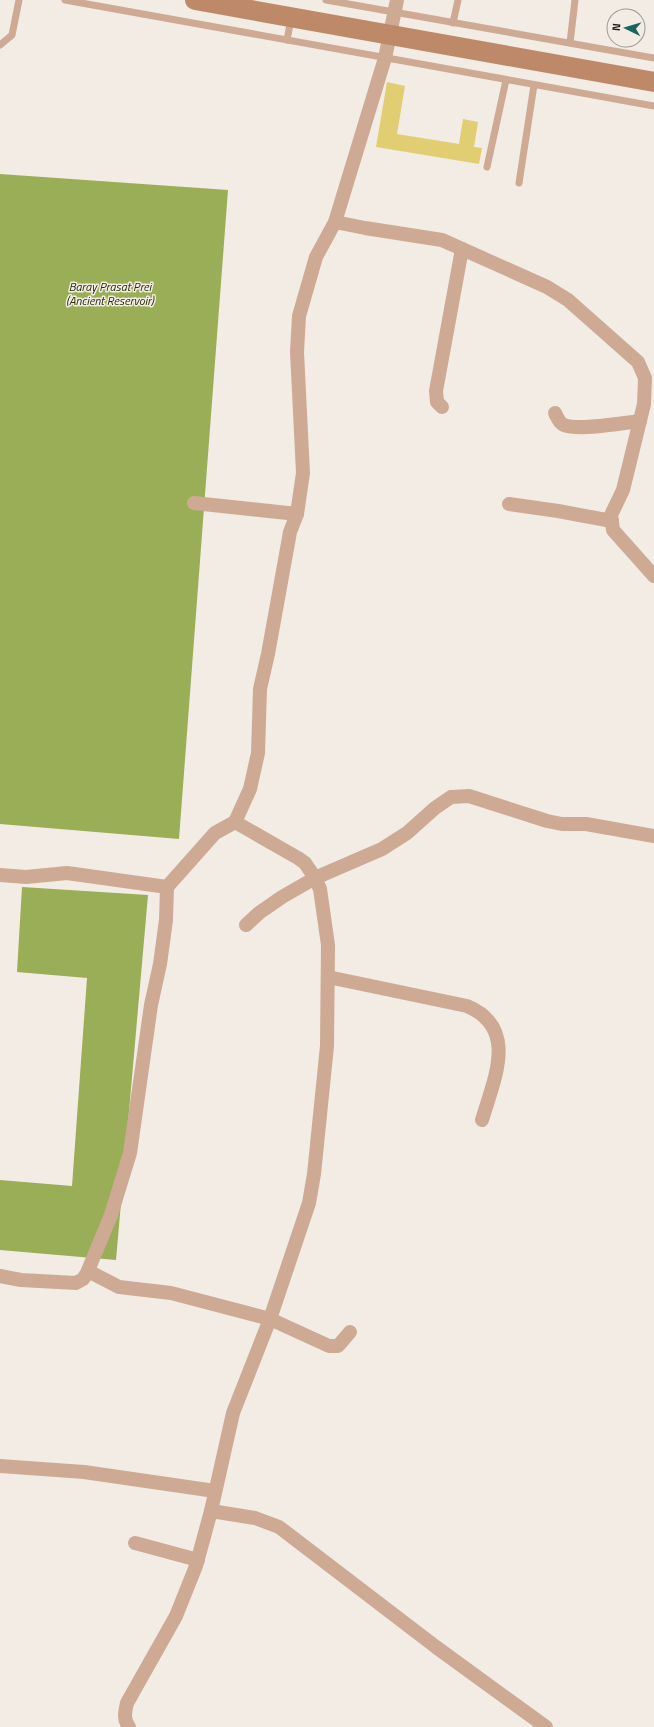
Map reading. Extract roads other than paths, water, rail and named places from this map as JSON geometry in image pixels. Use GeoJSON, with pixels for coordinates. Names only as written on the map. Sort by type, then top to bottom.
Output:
{"type":"FeatureCollection","features":[{"type":"Feature","properties":{"kind":"main road"},"geometry":{"type":"LineString","coordinates":[[195,0],[654,82]]}},
{"type":"Feature","properties":{"kind":"street"},"geometry":{"type":"LineString","coordinates":[[0,1276],[21,1280],[76,1283],[83,1280],[88,1271],[111,1215],[130,1153],[151,1005],[160,964],[166,920],[167,887],[215,834],[235,822],[250,789],[258,752],[260,689],[268,654],[290,532],[297,514],[304,473],[297,352],[299,316],[316,257],[335,222],[385,58],[396,6]]}},
{"type":"Feature","properties":{"kind":"street"},"geometry":{"type":"LineString","coordinates":[[335,222],[442,240],[547,287],[568,300],[638,362],[644,378],[649,401],[640,421],[623,490],[611,515],[613,530],[654,576]]}},
{"type":"Feature","properties":{"kind":"street"},"geometry":{"type":"LineString","coordinates":[[442,407],[437,402],[436,391],[462,249]]}},
{"type":"Feature","properties":{"kind":"street"},"geometry":{"type":"LineString","coordinates":[[555,413],[560,422],[564,425],[572,426],[640,421]]}},
{"type":"Feature","properties":{"kind":"street"},"geometry":{"type":"LineString","coordinates":[[194,503],[297,514]]}},
{"type":"Feature","properties":{"kind":"street"},"geometry":{"type":"LineString","coordinates":[[509,504],[612,521]]}},
{"type":"Feature","properties":{"kind":"street"},"geometry":{"type":"LineString","coordinates":[[246,925],[282,896],[315,878],[382,849],[407,833],[446,800],[458,796],[469,796],[547,821],[562,824],[586,824],[654,836]]}},
{"type":"Feature","properties":{"kind":"street"},"geometry":{"type":"LineString","coordinates":[[126,1725],[124,1713],[127,1702],[176,1616],[198,1560],[211,1512],[233,1413],[270,1319],[309,1203],[314,1174],[327,1046],[328,945],[320,889],[315,878],[304,863],[298,858],[235,822]]}},
{"type":"Feature","properties":{"kind":"street"},"geometry":{"type":"LineString","coordinates":[[0,875],[26,877],[67,873],[167,887]]}},
{"type":"Feature","properties":{"kind":"street"},"geometry":{"type":"LineString","coordinates":[[328,977],[467,1006],[480,1011],[490,1020],[494,1028],[500,1050],[496,1072],[482,1120]]}},
{"type":"Feature","properties":{"kind":"street"},"geometry":{"type":"LineString","coordinates":[[88,1271],[119,1287],[172,1293],[270,1319],[333,1346],[338,1346],[343,1342],[350,1332]]}},
{"type":"Feature","properties":{"kind":"street"},"geometry":{"type":"LineString","coordinates":[[0,1466],[84,1472],[215,1490]]}},
{"type":"Feature","properties":{"kind":"street"},"geometry":{"type":"LineString","coordinates":[[211,1512],[255,1518],[280,1528],[436,1647],[546,1727]]}},
{"type":"Feature","properties":{"kind":"street"},"geometry":{"type":"LineString","coordinates":[[135,1543],[198,1560]]}},
{"type":"Feature","properties":{"kind":"lane"},"geometry":{"type":"LineString","coordinates":[[0,45],[13,32],[19,0]]}},
{"type":"Feature","properties":{"kind":"lane"},"geometry":{"type":"LineString","coordinates":[[65,0],[654,106]]}},
{"type":"Feature","properties":{"kind":"lane"},"geometry":{"type":"LineString","coordinates":[[329,0],[396,6],[453,22],[654,58]]}},
{"type":"Feature","properties":{"kind":"lane"},"geometry":{"type":"LineString","coordinates":[[453,22],[458,0]]}},
{"type":"Feature","properties":{"kind":"lane"},"geometry":{"type":"LineString","coordinates":[[570,43],[575,0]]}},
{"type":"Feature","properties":{"kind":"lane"},"geometry":{"type":"LineString","coordinates":[[287,40],[291,17]]}},
{"type":"Feature","properties":{"kind":"lane"},"geometry":{"type":"LineString","coordinates":[[487,166],[506,80]]}},
{"type":"Feature","properties":{"kind":"lane"},"geometry":{"type":"LineString","coordinates":[[520,182],[534,85]]}},
{"type":"Feature","properties":{"kind":"water","name":"Baray Prasat Prei (Ancient Reservoir)"},"geometry":{"type":"Polygon","coordinates":[[[0,174],[228,190],[179,839],[0,824],[0,174]]]}},
{"type":"Feature","properties":{"kind":"water"},"geometry":{"type":"Polygon","coordinates":[[[22,887],[148,895],[116,1260],[0,1250],[0,1180],[72,1186],[87,978],[17,972],[22,887]]]}}]}
